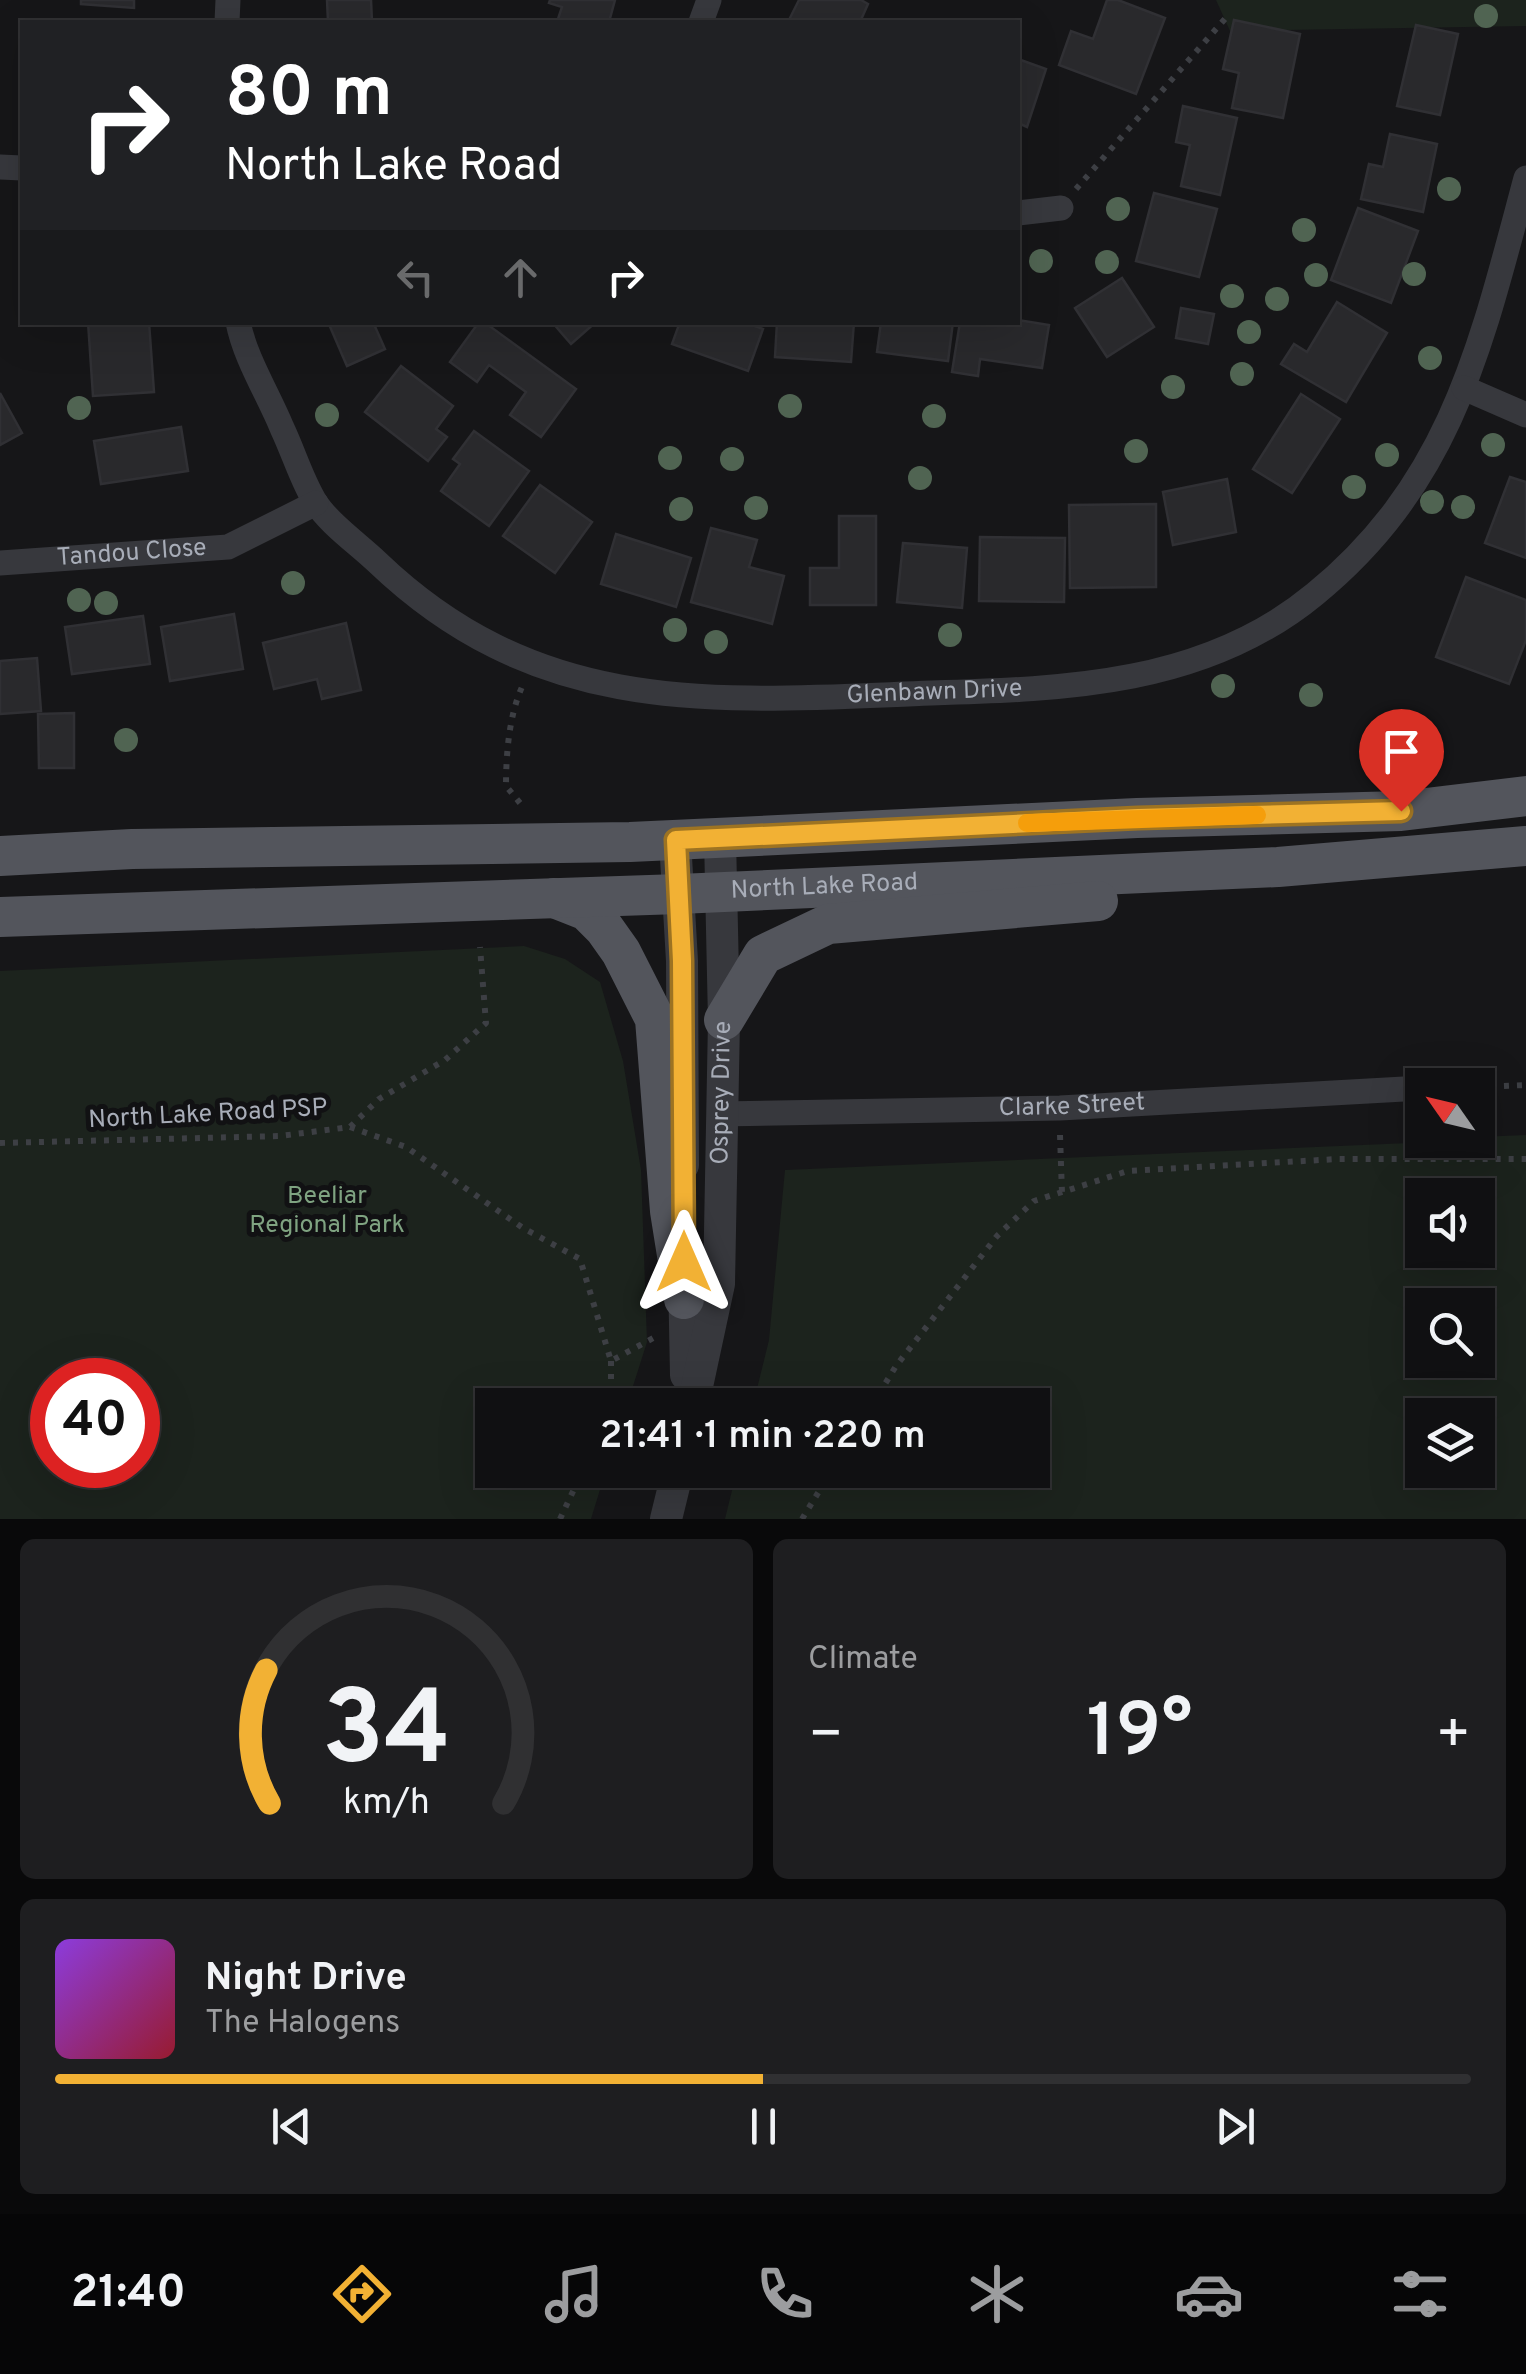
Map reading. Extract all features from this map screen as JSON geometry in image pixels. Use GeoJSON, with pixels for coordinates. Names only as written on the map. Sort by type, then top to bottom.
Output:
{"type":"FeatureCollection","features":[{"type":"Feature","properties":{"kind":"main road"},"geometry":{"type":"LineString","coordinates":[[0,856],[676,840],[1138,818],[1401,811],[1526,796]]}},
{"type":"Feature","properties":{"kind":"main road","name":"North Lake Road"},"geometry":{"type":"LineString","coordinates":[[0,917],[1278,868],[1526,846]]}},
{"type":"Feature","properties":{"kind":"main road"},"geometry":{"type":"LineString","coordinates":[[724,1020],[763,955],[828,924],[1193,893],[1278,868]]}},
{"type":"Feature","properties":{"kind":"main road"},"geometry":{"type":"LineString","coordinates":[[554,898],[587,910],[604,928],[622,952],[655,1020],[670,1211],[684,1300]]}},
{"type":"Feature","properties":{"kind":"street","name":"Glenbawn Drive"},"geometry":{"type":"LineString","coordinates":[[239,325],[316,504],[402,586],[472,636],[556,673],[649,693],[735,700],[1055,689],[1160,672],[1245,640],[1314,594],[1365,544],[1416,484],[1449,426],[1484,336],[1526,178]]}},
{"type":"Feature","properties":{"kind":"street"},"geometry":{"type":"LineString","coordinates":[[1020,213],[1061,208]]}},
{"type":"Feature","properties":{"kind":"street"},"geometry":{"type":"LineString","coordinates":[[1464,388],[1526,415]]}},
{"type":"Feature","properties":{"kind":"street","name":"Tandou Close"},"geometry":{"type":"LineString","coordinates":[[0,562],[228,547],[316,504]]}},
{"type":"Feature","properties":{"kind":"street","name":"Osprey Drive"},"geometry":{"type":"LineString","coordinates":[[694,1388],[719,1284],[724,1020],[720,838]]}},
{"type":"Feature","properties":{"kind":"street","name":"Osprey Drive"},"geometry":{"type":"LineString","coordinates":[[676,840],[682,961],[684,1300],[689,1388]]}},
{"type":"Feature","properties":{"kind":"street","name":"Clarke Street"},"geometry":{"type":"LineString","coordinates":[[720,1114],[1060,1108],[1405,1089]]}},
{"type":"Feature","properties":{"kind":"street"},"geometry":{"type":"LineString","coordinates":[[666,1519],[674,1488]]}},
{"type":"Feature","properties":{"kind":"path"},"geometry":{"type":"LineString","coordinates":[[1061,208],[1230,13]]}},
{"type":"Feature","properties":{"kind":"path"},"geometry":{"type":"LineString","coordinates":[[520,803],[506,786],[506,769],[515,703],[533,663]]}},
{"type":"Feature","properties":{"kind":"path","name":"North Lake Road PSP"},"geometry":{"type":"LineString","coordinates":[[0,1142],[280,1136],[350,1127],[379,1099],[446,1060],[486,1024],[480,947]]}},
{"type":"Feature","properties":{"kind":"path"},"geometry":{"type":"LineString","coordinates":[[1495,1086],[1526,1085]]}},
{"type":"Feature","properties":{"kind":"path"},"geometry":{"type":"LineString","coordinates":[[1060,1108],[1062,1193]]}},
{"type":"Feature","properties":{"kind":"path"},"geometry":{"type":"LineString","coordinates":[[350,1127],[406,1148],[493,1208],[580,1259],[612,1361],[611,1388]]}},
{"type":"Feature","properties":{"kind":"path"},"geometry":{"type":"LineString","coordinates":[[882,1388],[997,1236],[1034,1201],[1128,1171],[1338,1159],[1526,1159]]}},
{"type":"Feature","properties":{"kind":"path"},"geometry":{"type":"LineString","coordinates":[[612,1361],[657,1336]]}},
{"type":"Feature","properties":{"kind":"path"},"geometry":{"type":"LineString","coordinates":[[560,1519],[575,1488]]}},
{"type":"Feature","properties":{"kind":"path"},"geometry":{"type":"LineString","coordinates":[[802,1519],[821,1488]]}},
{"type":"Feature","properties":{"kind":"green space"},"geometry":{"type":"Polygon","coordinates":[[[1216,0],[1526,0],[1526,26],[1230,31],[1216,0]]]}},
{"type":"Feature","properties":{"kind":"green space","name":"Beeliar Regional Park"},"geometry":{"type":"Polygon","coordinates":[[[524,946],[565,959],[600,982],[623,1061],[641,1170],[647,1342],[632,1388],[475,1388],[475,1488],[600,1488],[591,1519],[0,1519],[0,971],[524,946]]]}},
{"type":"Feature","properties":{"kind":"green space"},"geometry":{"type":"Polygon","coordinates":[[[1526,1135],[1526,1519],[725,1519],[733,1488],[1050,1488],[1050,1388],[757,1388],[769,1340],[785,1170],[1405,1143],[1405,1158],[1495,1158],[1495,1136],[1526,1135]]]}},
{"type":"Feature","properties":{"kind":"building"},"geometry":{"type":"Polygon","coordinates":[[[81,0],[134,0],[134,8],[81,4],[81,0]]]}},
{"type":"Feature","properties":{"kind":"building"},"geometry":{"type":"Polygon","coordinates":[[[327,0],[371,0],[372,20],[328,20],[327,0]]]}},
{"type":"Feature","properties":{"kind":"building"},"geometry":{"type":"Polygon","coordinates":[[[615,0],[610,20],[558,20],[562,7],[549,3],[615,0]]]}},
{"type":"Feature","properties":{"kind":"building"},"geometry":{"type":"Polygon","coordinates":[[[799,0],[861,0],[868,4],[861,20],[789,20],[799,0]]]}},
{"type":"Feature","properties":{"kind":"building"},"geometry":{"type":"Polygon","coordinates":[[[1107,0],[1118,0],[1165,18],[1136,94],[1059,65],[1071,31],[1093,39],[1107,0]]]}},
{"type":"Feature","properties":{"kind":"building"},"geometry":{"type":"Polygon","coordinates":[[[1234,20],[1300,34],[1283,118],[1232,108],[1239,73],[1223,69],[1234,20]]]}},
{"type":"Feature","properties":{"kind":"building"},"geometry":{"type":"Polygon","coordinates":[[[1416,25],[1458,34],[1440,115],[1397,106],[1416,25]]]}},
{"type":"Feature","properties":{"kind":"building"},"geometry":{"type":"Polygon","coordinates":[[[1020,60],[1046,69],[1027,127],[1020,124],[1020,60]]]}},
{"type":"Feature","properties":{"kind":"building"},"geometry":{"type":"Polygon","coordinates":[[[1183,106],[1237,118],[1220,195],[1181,186],[1190,145],[1176,142],[1183,106]]]}},
{"type":"Feature","properties":{"kind":"building"},"geometry":{"type":"Polygon","coordinates":[[[1390,134],[1437,144],[1423,212],[1361,199],[1369,164],[1383,167],[1390,134]]]}},
{"type":"Feature","properties":{"kind":"building"},"geometry":{"type":"Polygon","coordinates":[[[1154,193],[1217,209],[1199,277],[1136,261],[1154,193]]]}},
{"type":"Feature","properties":{"kind":"building"},"geometry":{"type":"Polygon","coordinates":[[[1358,208],[1418,231],[1391,303],[1331,280],[1358,208]]]}},
{"type":"Feature","properties":{"kind":"building"},"geometry":{"type":"Polygon","coordinates":[[[1122,278],[1154,327],[1107,357],[1075,308],[1122,278]]]}},
{"type":"Feature","properties":{"kind":"building"},"geometry":{"type":"Polygon","coordinates":[[[1337,302],[1387,333],[1346,402],[1281,364],[1294,344],[1307,352],[1337,302]]]}},
{"type":"Feature","properties":{"kind":"building"},"geometry":{"type":"Polygon","coordinates":[[[1181,308],[1214,314],[1208,344],[1176,338],[1181,308]]]}},
{"type":"Feature","properties":{"kind":"building"},"geometry":{"type":"Polygon","coordinates":[[[1020,320],[1049,325],[1042,368],[980,359],[978,376],[952,372],[960,325],[1020,325],[1020,320]]]}},
{"type":"Feature","properties":{"kind":"building"},"geometry":{"type":"Polygon","coordinates":[[[88,325],[149,325],[154,392],[93,396],[88,325]]]}},
{"type":"Feature","properties":{"kind":"building"},"geometry":{"type":"Polygon","coordinates":[[[329,325],[374,325],[385,349],[347,366],[329,325]]]}},
{"type":"Feature","properties":{"kind":"building"},"geometry":{"type":"Polygon","coordinates":[[[477,325],[488,325],[576,389],[541,437],[510,415],[526,392],[489,365],[477,382],[450,362],[477,325]]]}},
{"type":"Feature","properties":{"kind":"building"},"geometry":{"type":"Polygon","coordinates":[[[555,325],[593,325],[571,344],[555,325]]]}},
{"type":"Feature","properties":{"kind":"building"},"geometry":{"type":"Polygon","coordinates":[[[679,325],[752,325],[763,329],[748,371],[672,344],[679,325]]]}},
{"type":"Feature","properties":{"kind":"building"},"geometry":{"type":"Polygon","coordinates":[[[777,325],[854,325],[851,362],[775,357],[777,325]]]}},
{"type":"Feature","properties":{"kind":"building"},"geometry":{"type":"Polygon","coordinates":[[[881,325],[953,325],[948,361],[877,352],[881,325]]]}},
{"type":"Feature","properties":{"kind":"building"},"geometry":{"type":"Polygon","coordinates":[[[401,366],[453,406],[436,429],[447,437],[428,461],[365,412],[401,366]]]}},
{"type":"Feature","properties":{"kind":"building"},"geometry":{"type":"Polygon","coordinates":[[[0,393],[22,433],[0,445],[0,393]]]}},
{"type":"Feature","properties":{"kind":"building"},"geometry":{"type":"Polygon","coordinates":[[[1301,394],[1340,419],[1292,493],[1253,469],[1301,394]]]}},
{"type":"Feature","properties":{"kind":"building"},"geometry":{"type":"Polygon","coordinates":[[[181,427],[188,471],[101,484],[94,441],[181,427]]]}},
{"type":"Feature","properties":{"kind":"building"},"geometry":{"type":"Polygon","coordinates":[[[474,431],[529,471],[489,526],[441,491],[460,464],[453,459],[474,431]]]}},
{"type":"Feature","properties":{"kind":"building"},"geometry":{"type":"Polygon","coordinates":[[[1510,477],[1526,482],[1526,558],[1485,543],[1510,477]]]}},
{"type":"Feature","properties":{"kind":"building"},"geometry":{"type":"Polygon","coordinates":[[[1227,479],[1236,532],[1173,545],[1163,492],[1227,479]]]}},
{"type":"Feature","properties":{"kind":"building"},"geometry":{"type":"Polygon","coordinates":[[[540,485],[592,522],[555,573],[503,536],[540,485]]]}},
{"type":"Feature","properties":{"kind":"building"},"geometry":{"type":"Polygon","coordinates":[[[1156,504],[1156,587],[1070,588],[1069,505],[1156,504]]]}},
{"type":"Feature","properties":{"kind":"building"},"geometry":{"type":"Polygon","coordinates":[[[839,516],[876,516],[876,605],[810,605],[810,568],[839,568],[839,516]]]}},
{"type":"Feature","properties":{"kind":"building"},"geometry":{"type":"Polygon","coordinates":[[[711,528],[757,540],[749,567],[784,576],[772,624],[691,602],[711,528]]]}},
{"type":"Feature","properties":{"kind":"building"},"geometry":{"type":"Polygon","coordinates":[[[616,534],[691,558],[676,607],[601,584],[616,534]]]}},
{"type":"Feature","properties":{"kind":"building"},"geometry":{"type":"Polygon","coordinates":[[[980,537],[1065,538],[1064,602],[979,601],[980,537]]]}},
{"type":"Feature","properties":{"kind":"building"},"geometry":{"type":"Polygon","coordinates":[[[903,543],[967,548],[962,608],[897,602],[903,543]]]}},
{"type":"Feature","properties":{"kind":"building"},"geometry":{"type":"Polygon","coordinates":[[[1466,577],[1526,600],[1526,640],[1509,684],[1436,657],[1466,577]]]}},
{"type":"Feature","properties":{"kind":"building"},"geometry":{"type":"Polygon","coordinates":[[[234,614],[243,669],[170,681],[161,627],[234,614]]]}},
{"type":"Feature","properties":{"kind":"building"},"geometry":{"type":"Polygon","coordinates":[[[143,616],[150,664],[72,674],[65,627],[143,616]]]}},
{"type":"Feature","properties":{"kind":"building"},"geometry":{"type":"Polygon","coordinates":[[[346,623],[361,690],[322,699],[317,679],[274,689],[263,643],[346,623]]]}},
{"type":"Feature","properties":{"kind":"building"},"geometry":{"type":"Polygon","coordinates":[[[37,658],[41,711],[0,714],[0,661],[37,658]]]}},
{"type":"Feature","properties":{"kind":"building"},"geometry":{"type":"Polygon","coordinates":[[[74,713],[74,768],[39,768],[38,714],[74,713]]]}},
{"type":"Feature","properties":{"kind":"slow traffic"},"geometry":{"type":"LineString","coordinates":[[1027,823],[1257,815]]}},
{"type":"Feature","properties":{"kind":"route"},"geometry":{"type":"LineString","coordinates":[[684,1262],[682,961],[676,840],[1138,818],[1401,811]]}}]}
